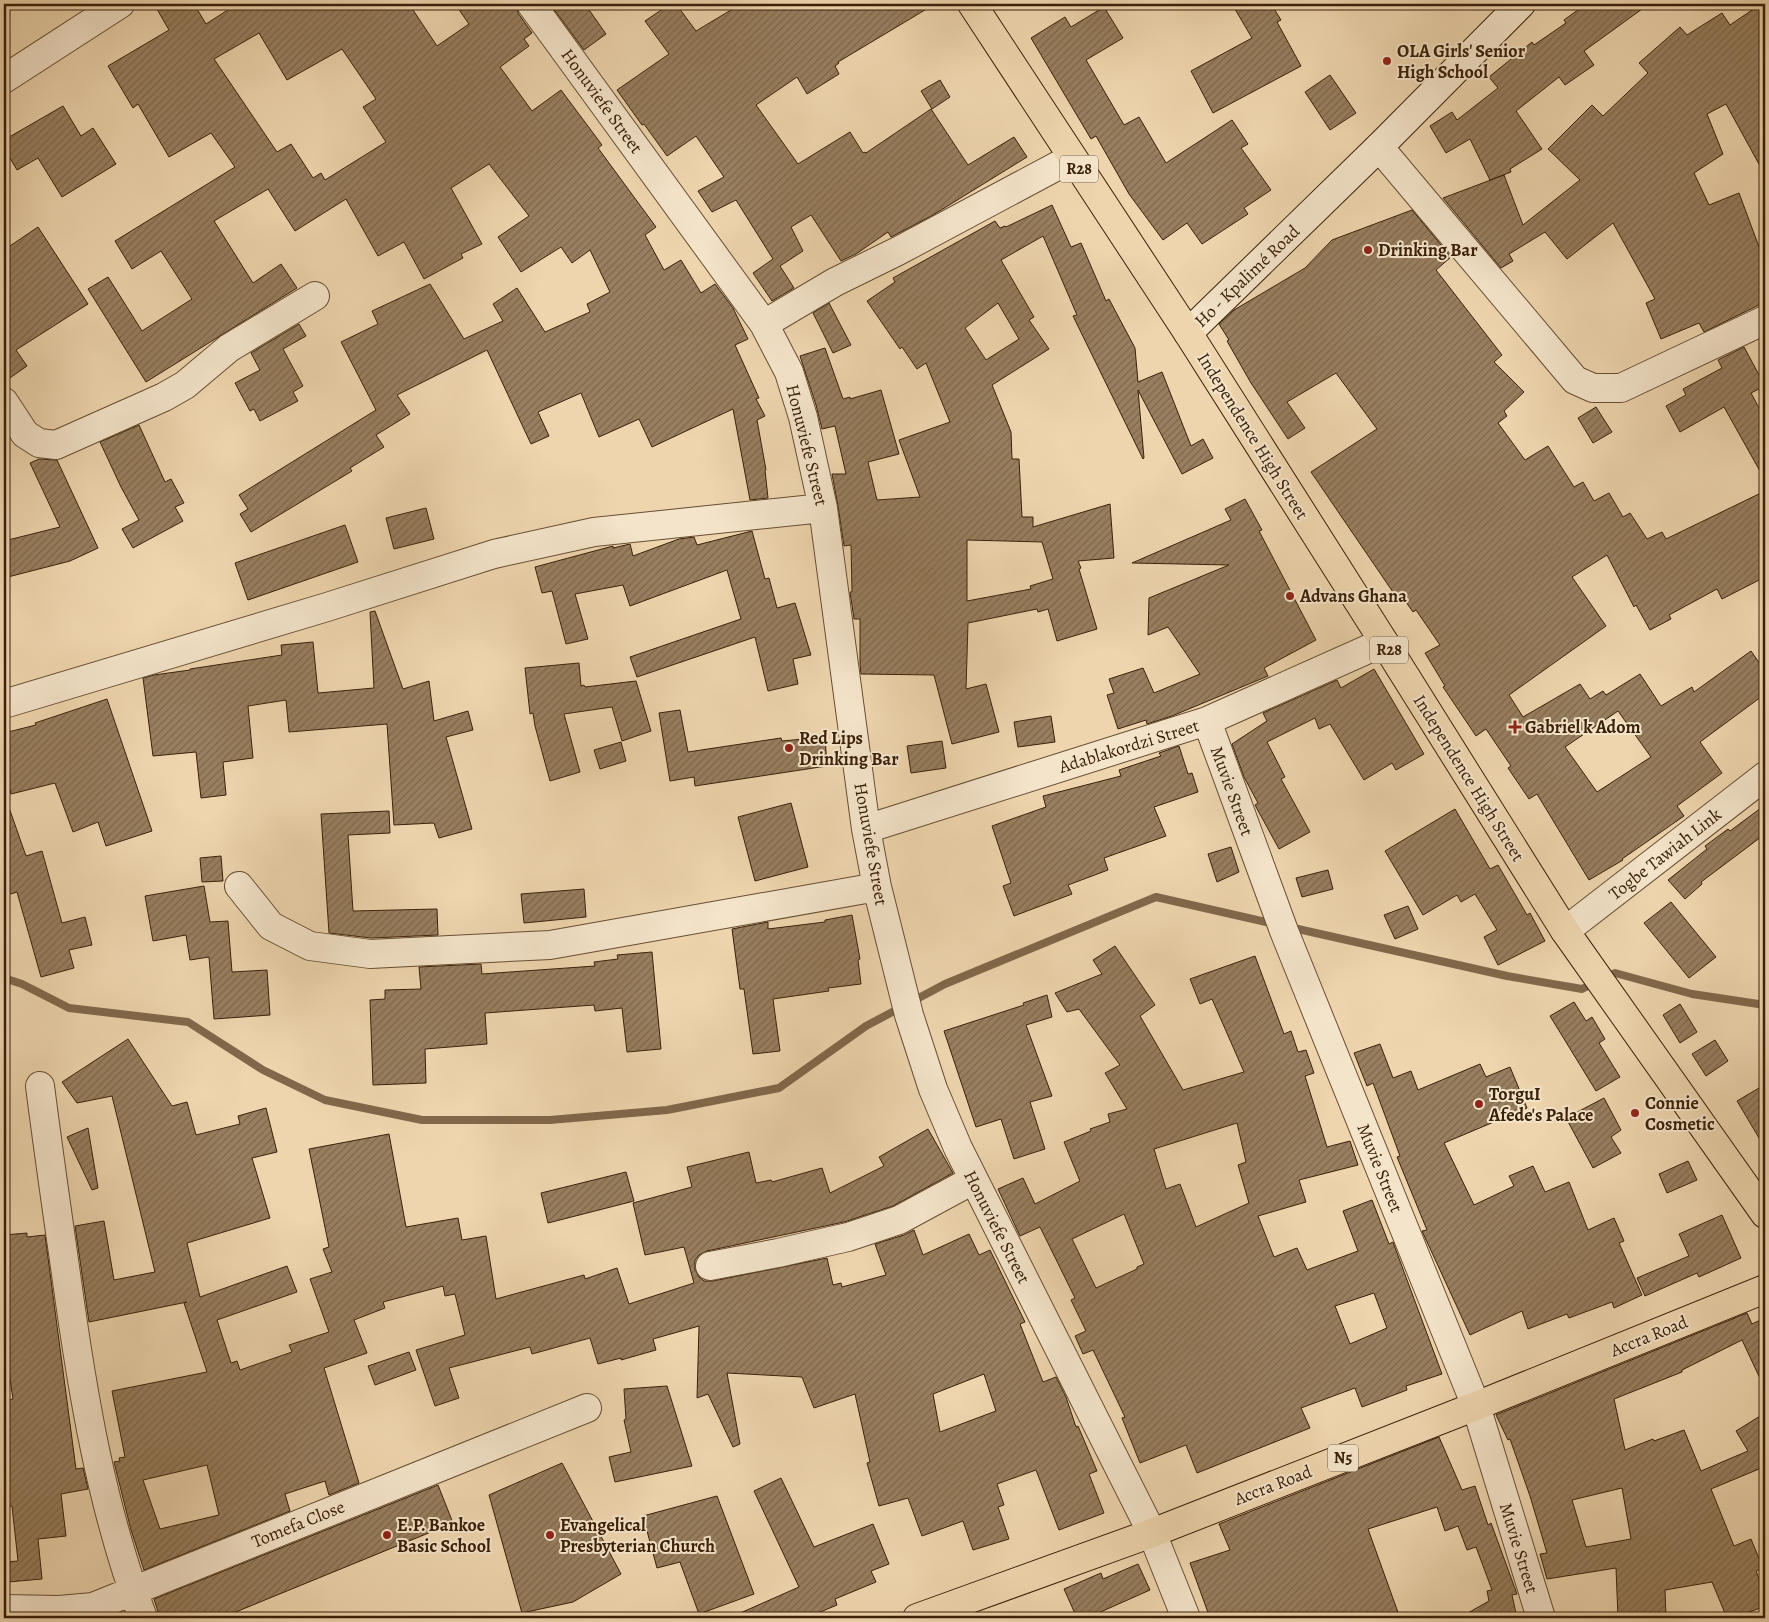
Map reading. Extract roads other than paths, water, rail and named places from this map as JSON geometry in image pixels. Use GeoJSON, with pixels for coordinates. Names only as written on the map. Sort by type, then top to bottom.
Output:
{"type":"FeatureCollection","features":[{"type":"Feature","properties":{"kind":"main road","name":"Ho - Kpalimé Road"},"geometry":{"type":"LineString","coordinates":[[972,4],[1188,333]]}},
{"type":"Feature","properties":{"kind":"main road","name":"Independence High Street"},"geometry":{"type":"LineString","coordinates":[[1188,333],[1565,932],[1765,1214]]}},
{"type":"Feature","properties":{"kind":"main road","name":"Accra Road"},"geometry":{"type":"LineString","coordinates":[[917,1618],[1152,1533],[1476,1406],[1765,1289]]}},
{"type":"Feature","properties":{"kind":"street"},"geometry":{"type":"LineString","coordinates":[[4,79],[120,4]]}},
{"type":"Feature","properties":{"kind":"street","name":"Honuviefe Street"},"geometry":{"type":"LineString","coordinates":[[531,4],[764,324],[789,372],[803,418],[823,508],[866,829],[877,887],[906,1004],[933,1089],[973,1180],[1152,1533],[1186,1618]]}},
{"type":"Feature","properties":{"kind":"street","name":"Ho - Kpalimé Road"},"geometry":{"type":"LineString","coordinates":[[1188,333],[1379,147],[1521,4]]}},
{"type":"Feature","properties":{"kind":"street"},"geometry":{"type":"LineString","coordinates":[[1379,147],[1574,380],[1593,388],[1621,388],[1765,320]]}},
{"type":"Feature","properties":{"kind":"street"},"geometry":{"type":"LineString","coordinates":[[764,324],[835,282],[898,251],[1072,158]]}},
{"type":"Feature","properties":{"kind":"street"},"geometry":{"type":"LineString","coordinates":[[4,402],[25,434],[39,443],[56,445],[164,398],[185,385],[229,348],[315,296]]}},
{"type":"Feature","properties":{"kind":"street"},"geometry":{"type":"LineString","coordinates":[[4,704],[327,607],[494,554],[594,532],[823,508]]}},
{"type":"Feature","properties":{"kind":"street","name":"Adablakordzi Street"},"geometry":{"type":"LineString","coordinates":[[866,829],[1207,722],[1384,642]]}},
{"type":"Feature","properties":{"kind":"street","name":"Muvie Street"},"geometry":{"type":"LineString","coordinates":[[1207,722],[1281,923],[1476,1406],[1541,1618]]}},
{"type":"Feature","properties":{"kind":"street","name":"Togbe Tawiah Link"},"geometry":{"type":"LineString","coordinates":[[1565,932],[1765,776]]}},
{"type":"Feature","properties":{"kind":"street"},"geometry":{"type":"LineString","coordinates":[[239,886],[271,926],[310,946],[370,954],[550,945],[877,887]]}},
{"type":"Feature","properties":{"kind":"street"},"geometry":{"type":"LineString","coordinates":[[40,1086],[75,1341],[90,1433],[107,1507],[143,1618]]}},
{"type":"Feature","properties":{"kind":"street"},"geometry":{"type":"LineString","coordinates":[[710,1266],[848,1237],[899,1220],[973,1180]]}},
{"type":"Feature","properties":{"kind":"street","name":"Tomefa Close"},"geometry":{"type":"LineString","coordinates":[[4,1609],[59,1610],[92,1607],[586,1408]]}},
{"type":"Feature","properties":{"kind":"waterway"},"geometry":{"type":"LineString","coordinates":[[4,978],[22,984],[69,1008],[188,1022],[263,1070],[325,1100],[422,1120],[550,1120],[667,1110],[779,1088],[866,1026],[945,984],[1156,897],[1275,924]]}},
{"type":"Feature","properties":{"kind":"waterway"},"geometry":{"type":"LineString","coordinates":[[1289,927],[1507,976],[1582,989],[1615,973],[1692,994],[1765,1005]]}},
{"type":"Feature","properties":{"kind":"place","name":"OLA Girls' Senior High School"},"geometry":{"type":"Point","coordinates":[1387,61]}},
{"type":"Feature","properties":{"kind":"place","name":"Drinking Bar"},"geometry":{"type":"Point","coordinates":[1368,250]}},
{"type":"Feature","properties":{"kind":"place","name":"Advans Ghana"},"geometry":{"type":"Point","coordinates":[1290,596]}},
{"type":"Feature","properties":{"kind":"place","name":"Gabriel k Adom"},"geometry":{"type":"Point","coordinates":[1515,727]}},
{"type":"Feature","properties":{"kind":"place","name":"Red Lips Drinking Bar"},"geometry":{"type":"Point","coordinates":[789,748]}},
{"type":"Feature","properties":{"kind":"place","name":"TorguI Afede's Palace"},"geometry":{"type":"Point","coordinates":[1479,1104]}},
{"type":"Feature","properties":{"kind":"place","name":"Connie Cosmetic"},"geometry":{"type":"Point","coordinates":[1635,1113]}},
{"type":"Feature","properties":{"kind":"place","name":"E.P. Bankoe Basic School"},"geometry":{"type":"Point","coordinates":[387,1535]}},
{"type":"Feature","properties":{"kind":"place","name":"Evangelical Presbyterian Church"},"geometry":{"type":"Point","coordinates":[550,1535]}}]}
